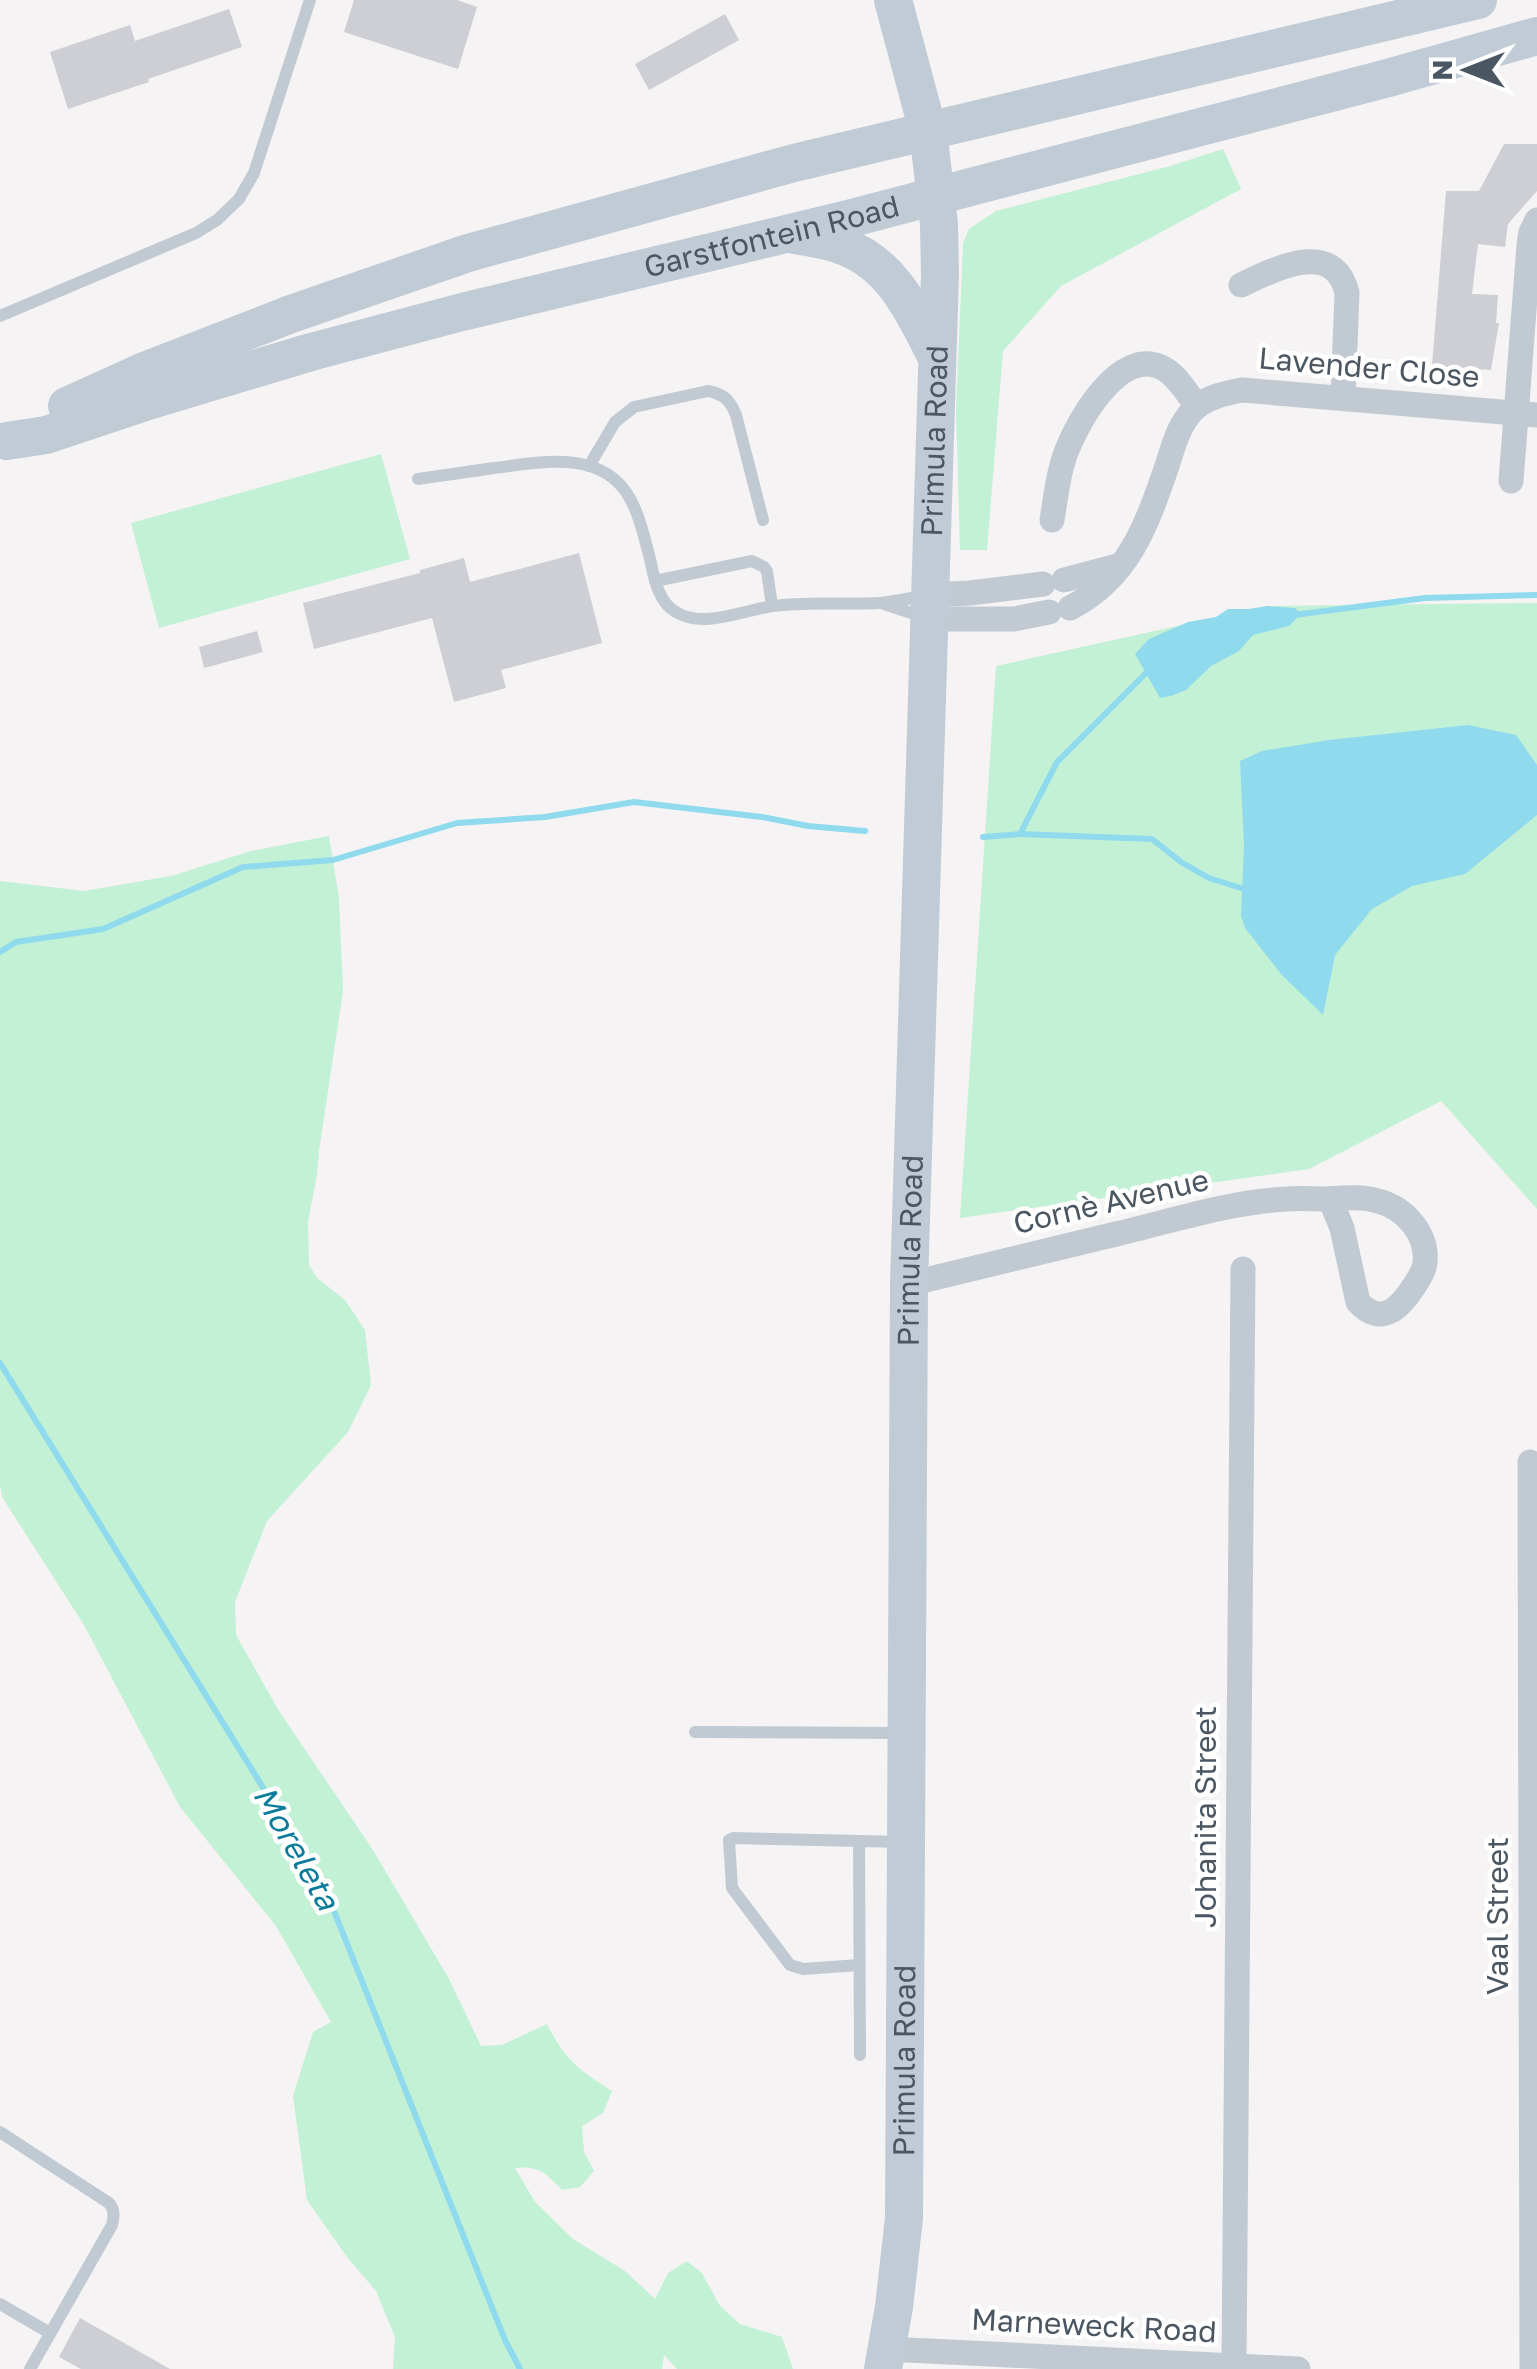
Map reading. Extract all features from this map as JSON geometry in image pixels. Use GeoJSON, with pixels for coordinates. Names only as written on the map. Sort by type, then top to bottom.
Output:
{"type":"FeatureCollection","features":[{"type":"Feature","properties":{"kind":"main road","name":"Primula Road"},"geometry":{"type":"LineString","coordinates":[[885,2359],[904,2218],[908,1284],[940,274],[937,196],[928,131],[893,0]]}},
{"type":"Feature","properties":{"kind":"main road","name":"Garstfontein Road"},"geometry":{"type":"LineString","coordinates":[[4,442],[41,418],[142,372],[291,314],[468,253],[794,163],[1478,0]]}},
{"type":"Feature","properties":{"kind":"main road","name":"Garstfontein Road"},"geometry":{"type":"LineString","coordinates":[[4,442],[46,436],[228,375],[348,342],[937,196],[1537,36]]}},
{"type":"Feature","properties":{"kind":"main road"},"geometry":{"type":"LineString","coordinates":[[789,233],[842,245],[866,257],[909,302],[936,356]]}},
{"type":"Feature","properties":{"kind":"street"},"geometry":{"type":"LineString","coordinates":[[1511,480],[1527,414],[1528,244],[1537,220]]}},
{"type":"Feature","properties":{"kind":"street"},"geometry":{"type":"LineString","coordinates":[[1241,285],[1295,263],[1326,264],[1337,271],[1347,293],[1343,397]]}},
{"type":"Feature","properties":{"kind":"street"},"geometry":{"type":"LineString","coordinates":[[929,607],[993,620],[1014,619],[1060,610],[1101,590],[1144,530],[1177,435],[1198,406],[1166,370],[1140,365],[1127,370],[1088,409],[1062,464],[1052,520]]}},
{"type":"Feature","properties":{"kind":"street","name":"Lavender Close"},"geometry":{"type":"LineString","coordinates":[[1198,406],[1224,393],[1242,390],[1527,414]]}},
{"type":"Feature","properties":{"kind":"street"},"geometry":{"type":"LineString","coordinates":[[929,607],[1121,565]]}},
{"type":"Feature","properties":{"kind":"street","name":"Cornè Avenue"},"geometry":{"type":"LineString","coordinates":[[908,1284],[1224,1208],[1286,1199],[1354,1197],[1398,1209],[1410,1219],[1424,1247],[1422,1273],[1406,1299],[1387,1313],[1365,1310],[1358,1302],[1342,1228],[1330,1198]]}},
{"type":"Feature","properties":{"kind":"street","name":"Johanita Street"},"geometry":{"type":"LineString","coordinates":[[1234,2365],[1242,1268]]}},
{"type":"Feature","properties":{"kind":"street","name":"Vaal Street"},"geometry":{"type":"LineString","coordinates":[[1530,1462],[1532,2369]]}},
{"type":"Feature","properties":{"kind":"street","name":"Marneweck Road"},"geometry":{"type":"LineString","coordinates":[[885,2359],[1298,2369]]}},
{"type":"Feature","properties":{"kind":"lane"},"geometry":{"type":"LineString","coordinates":[[0,316],[196,233],[239,200],[260,156],[310,0]]}},
{"type":"Feature","properties":{"kind":"lane"},"geometry":{"type":"LineString","coordinates":[[589,466],[616,422],[634,407],[708,391],[720,394],[736,414],[763,520]]}},
{"type":"Feature","properties":{"kind":"lane"},"geometry":{"type":"LineString","coordinates":[[418,479],[543,462],[568,462],[604,472],[622,487],[632,503],[655,581],[671,610],[681,615],[696,618],[772,606],[882,603],[929,607]]}},
{"type":"Feature","properties":{"kind":"lane"},"geometry":{"type":"LineString","coordinates":[[655,581],[752,561],[767,571],[772,606]]}},
{"type":"Feature","properties":{"kind":"lane"},"geometry":{"type":"LineString","coordinates":[[993,620],[994,591]]}},
{"type":"Feature","properties":{"kind":"lane"},"geometry":{"type":"LineString","coordinates":[[882,603],[929,607]]}},
{"type":"Feature","properties":{"kind":"lane"},"geometry":{"type":"LineString","coordinates":[[695,1732],[907,1732]]}},
{"type":"Feature","properties":{"kind":"lane"},"geometry":{"type":"LineString","coordinates":[[860,1965],[803,1969],[790,1965],[732,1888],[728,1842],[733,1838],[906,1842]]}},
{"type":"Feature","properties":{"kind":"lane"},"geometry":{"type":"LineString","coordinates":[[859,1841],[860,2054]]}},
{"type":"Feature","properties":{"kind":"lane"},"geometry":{"type":"LineString","coordinates":[[0,2132],[113,2208],[112,2225],[30,2369]]}},
{"type":"Feature","properties":{"kind":"lane"},"geometry":{"type":"LineString","coordinates":[[0,2304],[50,2333]]}},
{"type":"Feature","properties":{"kind":"green space"},"geometry":{"type":"Polygon","coordinates":[[[1223,149],[1241,189],[1061,286],[1003,351],[987,550],[960,550],[956,409],[963,243],[969,229],[996,211],[1223,149]]]}},
{"type":"Feature","properties":{"kind":"green space"},"geometry":{"type":"Polygon","coordinates":[[[381,454],[410,559],[159,628],[131,523],[381,454]]]}},
{"type":"Feature","properties":{"kind":"green space"},"geometry":{"type":"Polygon","coordinates":[[[1537,603],[1537,1209],[1441,1101],[1309,1169],[960,1218],[996,666],[1268,606],[1537,603]]]}},
{"type":"Feature","properties":{"kind":"green space"},"geometry":{"type":"Polygon","coordinates":[[[329,836],[339,898],[343,991],[308,1222],[309,1265],[317,1278],[345,1300],[365,1330],[371,1385],[348,1432],[267,1521],[235,1602],[236,1635],[279,1711],[373,1850],[449,1979],[481,2046],[502,2045],[547,2024],[574,2063],[612,2091],[603,2113],[582,2126],[584,2152],[594,2171],[580,2187],[562,2190],[542,2172],[515,2168],[535,2202],[573,2239],[625,2271],[655,2299],[668,2273],[687,2261],[702,2273],[720,2306],[740,2324],[782,2337],[793,2369],[677,2369],[664,2355],[662,2369],[393,2369],[395,2337],[376,2291],[307,2200],[293,2096],[313,2032],[331,2022],[276,1926],[180,1807],[84,1625],[2,1497],[0,881],[84,891],[171,876],[251,851],[329,836]]]}},
{"type":"Feature","properties":{"kind":"water"},"geometry":{"type":"Polygon","coordinates":[[[1295,608],[1301,614],[1289,626],[1253,635],[1239,651],[1211,666],[1186,690],[1160,698],[1135,654],[1149,639],[1188,622],[1216,617],[1228,609],[1295,608]]]}},
{"type":"Feature","properties":{"kind":"water"},"geometry":{"type":"Polygon","coordinates":[[[1468,725],[1516,735],[1537,765],[1537,815],[1465,874],[1412,886],[1372,909],[1335,955],[1323,1015],[1281,974],[1245,928],[1241,916],[1244,845],[1240,761],[1262,751],[1329,740],[1468,725]]]}},
{"type":"Feature","properties":{"kind":"building"},"geometry":{"type":"Polygon","coordinates":[[[354,0],[457,0],[477,7],[458,69],[344,32],[354,0]]]}},
{"type":"Feature","properties":{"kind":"building"},"geometry":{"type":"Polygon","coordinates":[[[229,9],[242,47],[68,109],[50,52],[130,25],[135,41],[229,9]]]}},
{"type":"Feature","properties":{"kind":"building"},"geometry":{"type":"Polygon","coordinates":[[[725,14],[739,40],[649,90],[635,64],[725,14]]]}},
{"type":"Feature","properties":{"kind":"building"},"geometry":{"type":"Polygon","coordinates":[[[1504,144],[1537,144],[1537,191],[1508,224],[1505,247],[1478,244],[1472,294],[1498,295],[1499,323],[1491,370],[1432,366],[1446,191],[1479,191],[1504,144]]]}},
{"type":"Feature","properties":{"kind":"building"},"geometry":{"type":"Polygon","coordinates":[[[579,553],[602,643],[501,670],[506,688],[454,702],[432,618],[314,649],[303,603],[464,558],[470,582],[579,553]]]}},
{"type":"Feature","properties":{"kind":"building"},"geometry":{"type":"Polygon","coordinates":[[[257,631],[263,652],[204,668],[199,647],[257,631]]]}},
{"type":"Feature","properties":{"kind":"building"},"geometry":{"type":"Polygon","coordinates":[[[80,2318],[170,2369],[81,2369],[59,2357],[80,2318]]]}},
{"type":"Feature","properties":{"kind":"waterway"},"geometry":{"type":"LineString","coordinates":[[1294,615],[1425,598],[1537,595]]}},
{"type":"Feature","properties":{"kind":"waterway"},"geometry":{"type":"LineString","coordinates":[[983,837],[1020,834],[1057,762],[1149,670]]}},
{"type":"Feature","properties":{"kind":"waterway"},"geometry":{"type":"LineString","coordinates":[[0,952],[16,942],[103,929],[243,867],[333,860],[457,823],[545,817],[634,802],[865,831]]}},
{"type":"Feature","properties":{"kind":"waterway"},"geometry":{"type":"LineString","coordinates":[[1020,834],[1152,839],[1209,878],[1244,889]]}},
{"type":"Feature","properties":{"kind":"waterway","name":"Moreleta"},"geometry":{"type":"LineString","coordinates":[[0,1363],[324,1886],[520,2369]]}}]}
